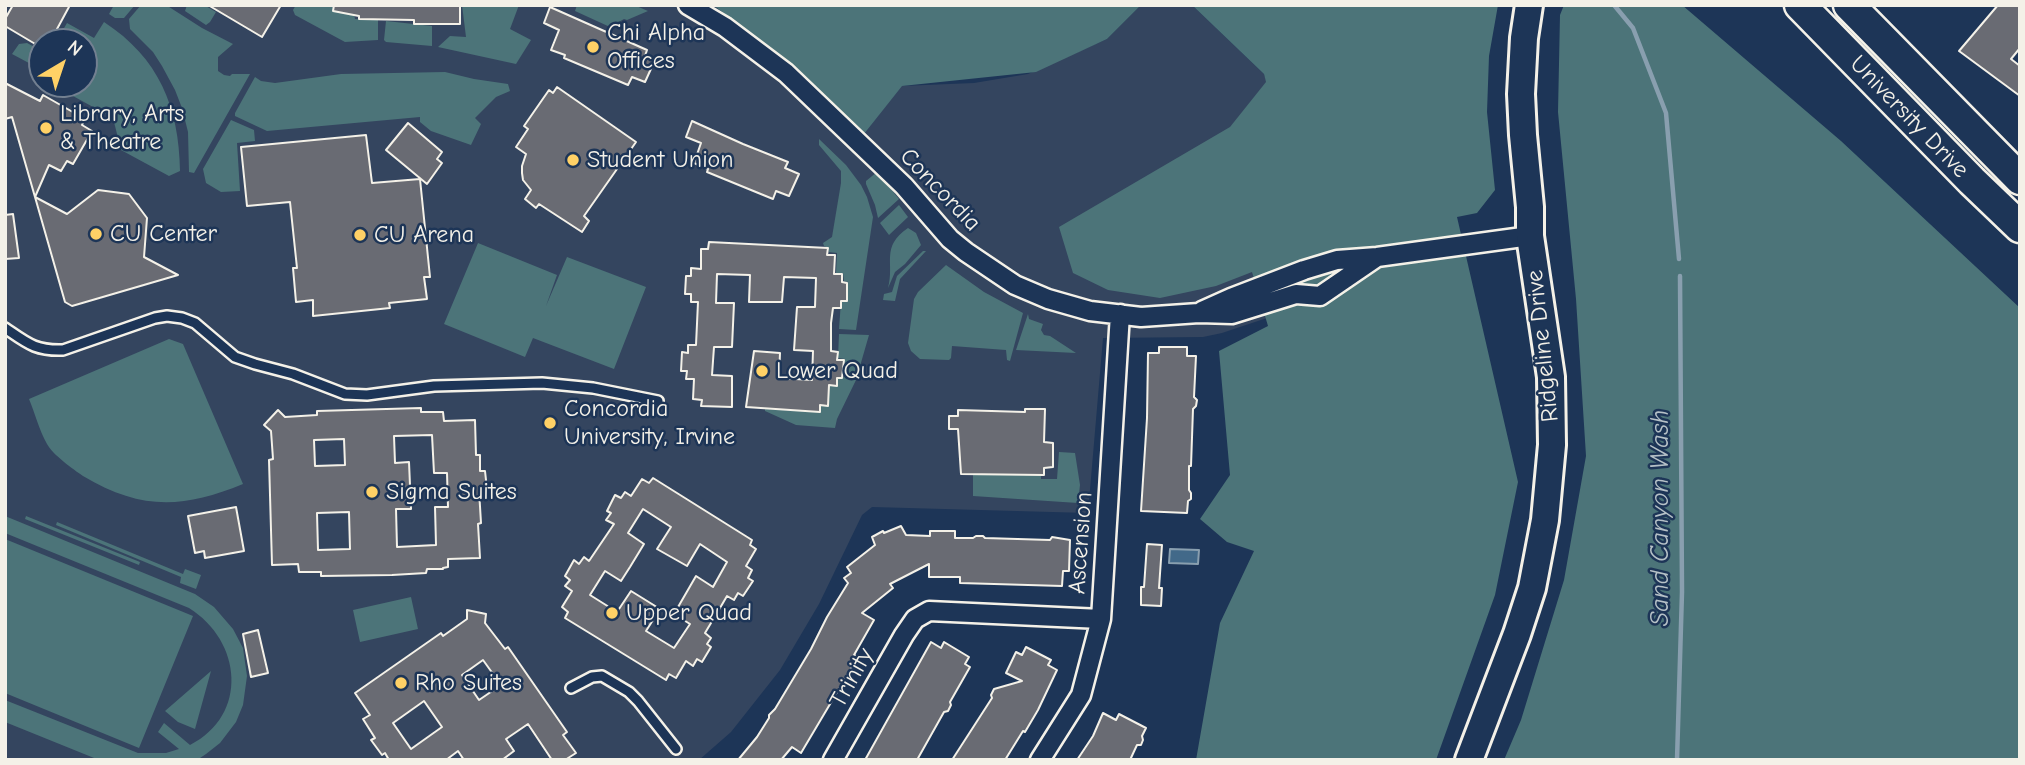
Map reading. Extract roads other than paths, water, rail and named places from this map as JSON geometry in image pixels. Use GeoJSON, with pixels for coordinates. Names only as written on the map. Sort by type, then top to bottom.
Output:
{"type":"FeatureCollection","features":[{"type":"Feature","properties":{"kind":"main road","name":"University Drive"},"geometry":{"type":"LineString","coordinates":[[1800,5],[2020,228]]}},
{"type":"Feature","properties":{"kind":"main road","name":"University Drive"},"geometry":{"type":"LineString","coordinates":[[1849,5],[2020,179]]}},
{"type":"Feature","properties":{"kind":"street","name":"Concordia"},"geometry":{"type":"LineString","coordinates":[[688,5],[725,27],[786,73],[904,186],[950,239],[1014,285],[1048,299],[1090,312],[1141,317],[1232,314],[1296,294],[1320,296],[1377,257]]}},
{"type":"Feature","properties":{"kind":"street","name":"Ridgeline Drive"},"geometry":{"type":"LineString","coordinates":[[1469,760],[1532,588],[1545,520],[1552,445],[1551,377],[1530,236],[1523,135],[1521,94],[1529,5]]}},
{"type":"Feature","properties":{"kind":"street","name":"Concordia"},"geometry":{"type":"LineString","coordinates":[[1199,313],[1231,298],[1337,260],[1530,236]]}},
{"type":"Feature","properties":{"kind":"street","name":"Ascension"},"geometry":{"type":"LineString","coordinates":[[1040,760],[1081,695],[1101,618],[1120,314]]}},
{"type":"Feature","properties":{"kind":"street","name":"Trinity"},"geometry":{"type":"LineString","coordinates":[[833,760],[904,635],[915,620],[929,611],[1101,618]]}},
{"type":"Feature","properties":{"kind":"lane"},"geometry":{"type":"LineString","coordinates":[[5,328],[30,346],[50,351],[63,350],[155,317],[167,316],[195,323],[234,357],[293,374],[345,394],[367,396],[434,386],[542,383],[593,388],[658,401]]}},
{"type":"Feature","properties":{"kind":"lane"},"geometry":{"type":"LineString","coordinates":[[572,688],[592,677],[601,676],[629,692],[676,749]]}},
{"type":"Feature","properties":{"kind":"waterway","name":"Sand Canyon Wash"},"geometry":{"type":"LineString","coordinates":[[1614,5],[1633,28],[1666,113],[1679,259]]}},
{"type":"Feature","properties":{"kind":"waterway","name":"Sand Canyon Wash"},"geometry":{"type":"LineString","coordinates":[[1677,760],[1682,592],[1680,276]]}},
{"type":"Feature","properties":{"kind":"place","name":"Chi Alpha Offices"},"geometry":{"type":"Point","coordinates":[593,47]}},
{"type":"Feature","properties":{"kind":"place","name":"Library, Arts & Theatre"},"geometry":{"type":"Point","coordinates":[46,128]}},
{"type":"Feature","properties":{"kind":"place","name":"Student Union"},"geometry":{"type":"Point","coordinates":[573,160]}},
{"type":"Feature","properties":{"kind":"place","name":"CU Center"},"geometry":{"type":"Point","coordinates":[96,234]}},
{"type":"Feature","properties":{"kind":"place","name":"CU Arena"},"geometry":{"type":"Point","coordinates":[360,235]}},
{"type":"Feature","properties":{"kind":"place","name":"Lower Quad"},"geometry":{"type":"Point","coordinates":[762,371]}},
{"type":"Feature","properties":{"kind":"place","name":"Concordia University, Irvine"},"geometry":{"type":"Point","coordinates":[550,423]}},
{"type":"Feature","properties":{"kind":"place","name":"Sigma Suites"},"geometry":{"type":"Point","coordinates":[372,492]}},
{"type":"Feature","properties":{"kind":"place","name":"Upper Quad"},"geometry":{"type":"Point","coordinates":[612,613]}},
{"type":"Feature","properties":{"kind":"place","name":"Rho Suites"},"geometry":{"type":"Point","coordinates":[401,683]}}]}
